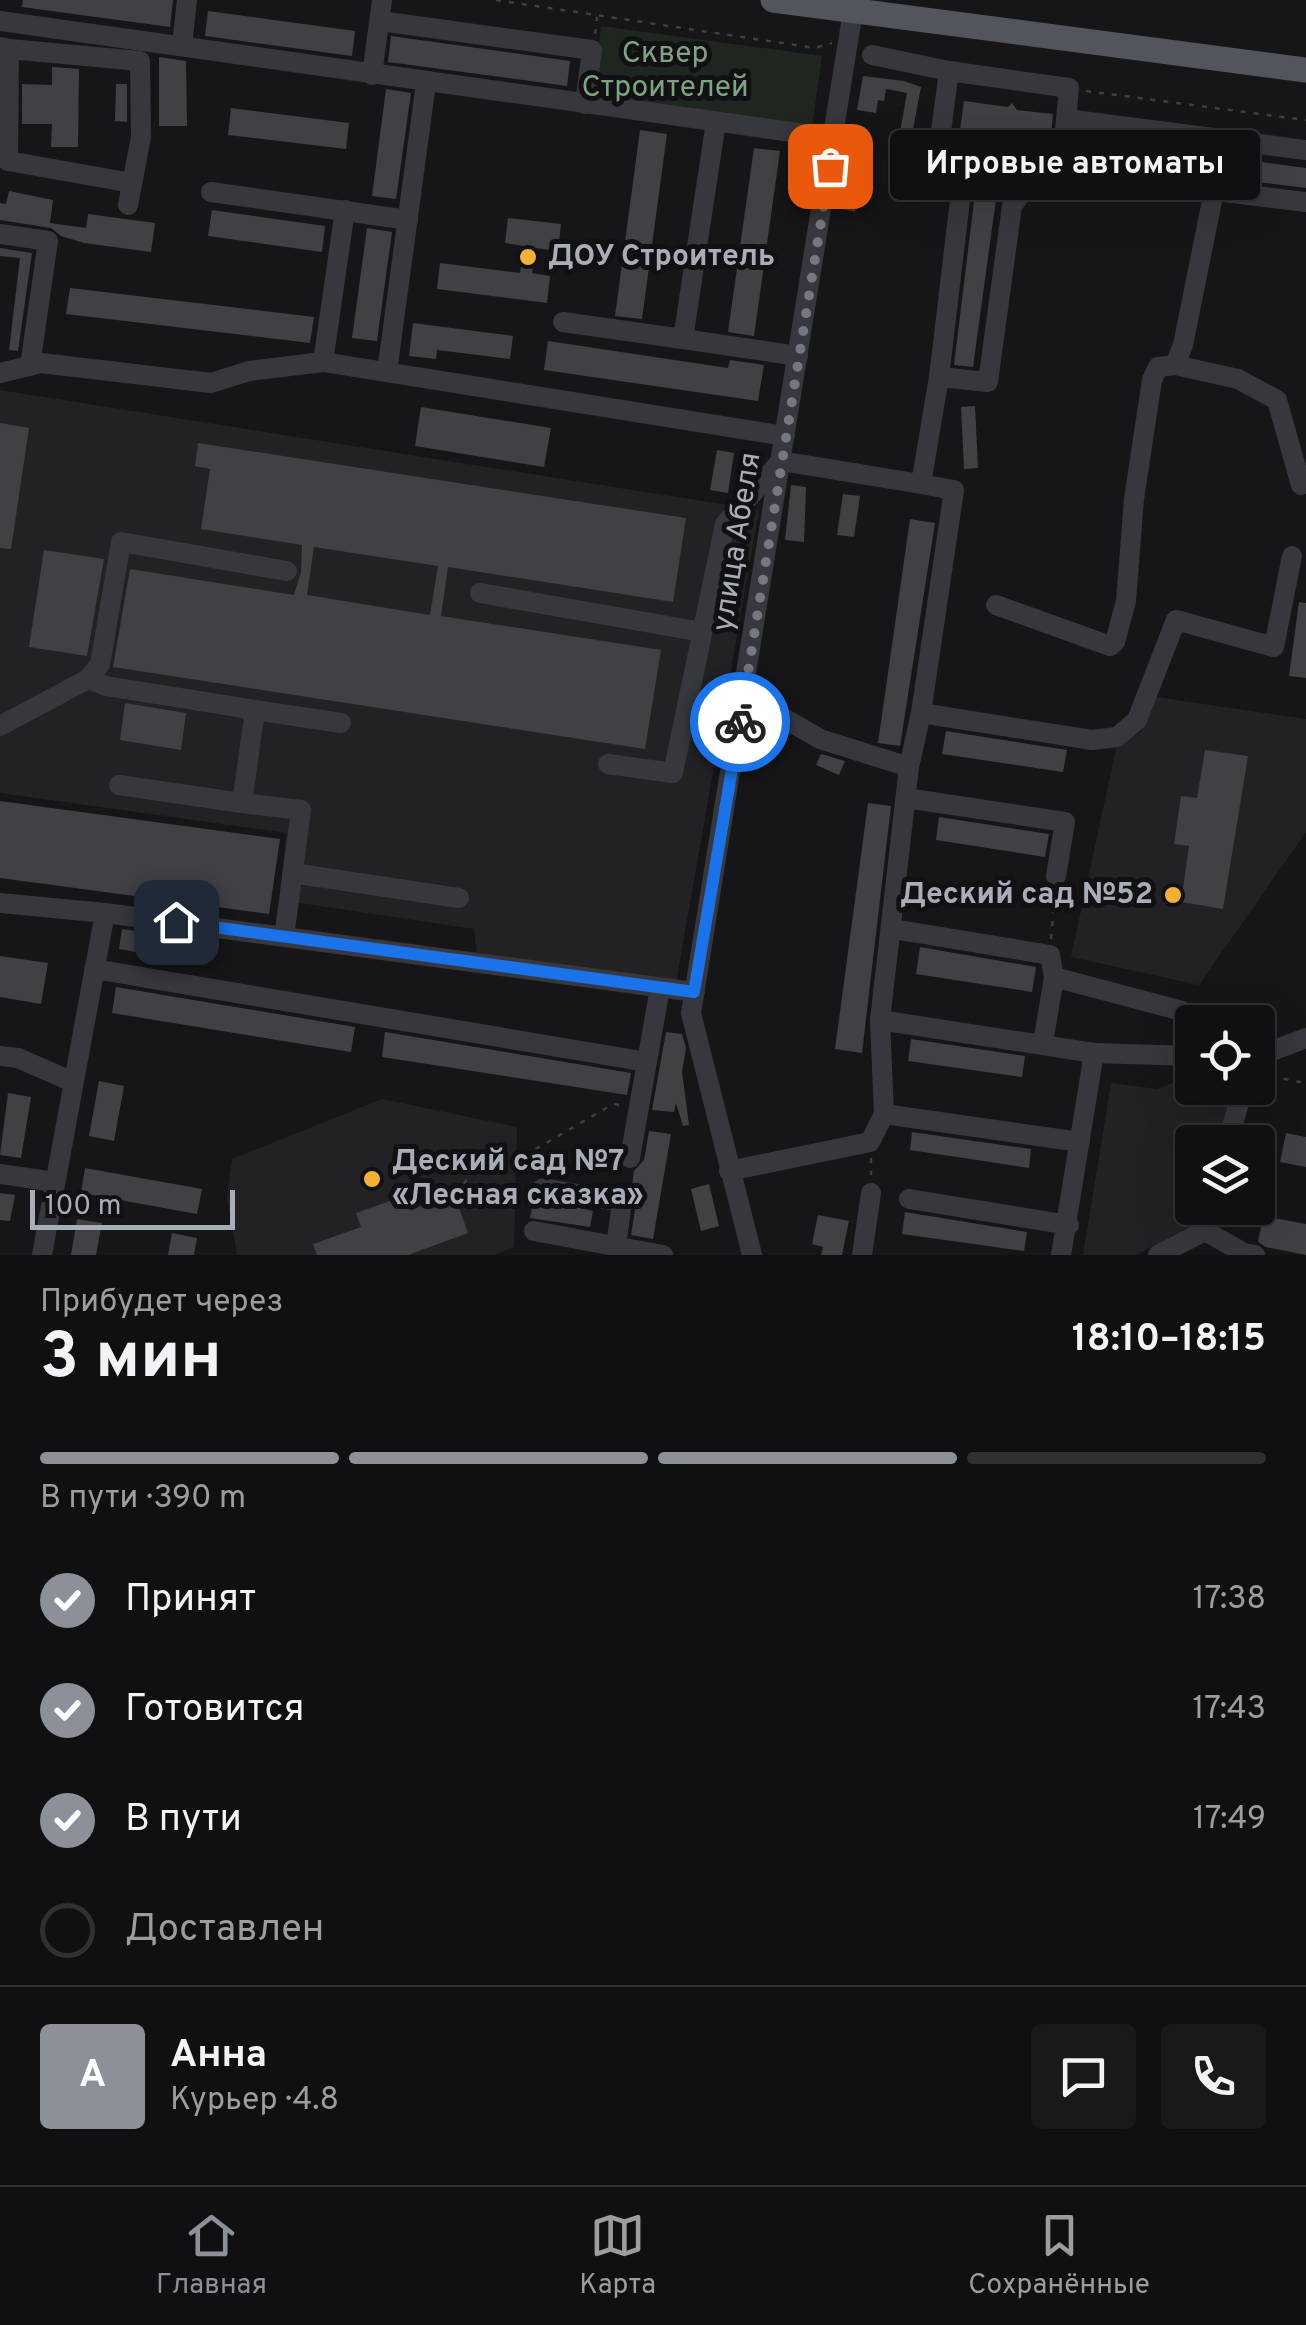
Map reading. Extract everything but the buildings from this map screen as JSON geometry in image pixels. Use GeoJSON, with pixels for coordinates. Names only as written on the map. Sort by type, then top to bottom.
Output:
{"type":"FeatureCollection","features":[{"type":"Feature","properties":{"kind":"main road"},"geometry":{"type":"LineString","coordinates":[[773,0],[853,12],[896,8],[1306,70]]}},
{"type":"Feature","properties":{"kind":"street"},"geometry":{"type":"LineString","coordinates":[[182,45],[187,0]]}},
{"type":"Feature","properties":{"kind":"street"},"geometry":{"type":"LineString","coordinates":[[372,75],[381,10],[592,50],[585,104]]}},
{"type":"Feature","properties":{"kind":"street","name":"улица Абеля"},"geometry":{"type":"LineString","coordinates":[[744,1253],[729,1170],[691,1012],[853,12]]}},
{"type":"Feature","properties":{"kind":"street"},"geometry":{"type":"LineString","coordinates":[[6,14],[372,75],[834,138]]}},
{"type":"Feature","properties":{"kind":"street"},"geometry":{"type":"LineString","coordinates":[[128,205],[141,137],[140,61],[5,48],[8,162],[132,183]]}},
{"type":"Feature","properties":{"kind":"street"},"geometry":{"type":"LineString","coordinates":[[872,55],[949,71],[1070,88],[1059,192],[1024,190],[1012,206],[988,382],[940,377]]}},
{"type":"Feature","properties":{"kind":"street"},"geometry":{"type":"LineString","coordinates":[[920,484],[940,377],[963,175],[938,154],[949,71]]}},
{"type":"Feature","properties":{"kind":"street"},"geometry":{"type":"LineString","coordinates":[[387,372],[426,82]]}},
{"type":"Feature","properties":{"kind":"street"},"geometry":{"type":"LineString","coordinates":[[1067,119],[1306,150]]}},
{"type":"Feature","properties":{"kind":"street"},"geometry":{"type":"LineString","coordinates":[[683,338],[716,122]]}},
{"type":"Feature","properties":{"kind":"street"},"geometry":{"type":"LineString","coordinates":[[1061,172],[1306,202]]}},
{"type":"Feature","properties":{"kind":"street"},"geometry":{"type":"LineString","coordinates":[[1175,365],[1183,345],[1214,191]]}},
{"type":"Feature","properties":{"kind":"street"},"geometry":{"type":"LineString","coordinates":[[210,192],[408,220]]}},
{"type":"Feature","properties":{"kind":"street"},"geometry":{"type":"LineString","coordinates":[[323,362],[345,210]]}},
{"type":"Feature","properties":{"kind":"street"},"geometry":{"type":"LineString","coordinates":[[0,234],[48,241],[30,366]]}},
{"type":"Feature","properties":{"kind":"street"},"geometry":{"type":"LineString","coordinates":[[563,322],[798,356]]}},
{"type":"Feature","properties":{"kind":"street"},"geometry":{"type":"LineString","coordinates":[[0,373],[41,363],[211,383],[249,371],[323,362],[785,436]]}},
{"type":"Feature","properties":{"kind":"street"},"geometry":{"type":"LineString","coordinates":[[996,604],[1110,646],[1115,642],[1126,601],[1134,499],[1152,380],[1158,366],[1175,365],[1238,379],[1277,400],[1301,485]]}},
{"type":"Feature","properties":{"kind":"street"},"geometry":{"type":"LineString","coordinates":[[608,764],[672,772],[725,524],[781,462],[954,490],[910,767],[880,1020],[884,1114],[870,1142],[729,1170]]}},
{"type":"Feature","properties":{"kind":"street"},"geometry":{"type":"LineString","coordinates":[[0,726],[88,679],[100,664],[120,542],[288,571]]}},
{"type":"Feature","properties":{"kind":"street"},"geometry":{"type":"LineString","coordinates":[[921,713],[1092,740],[1117,737],[1137,720],[1176,620],[1274,647],[1292,556]]}},
{"type":"Feature","properties":{"kind":"street"},"geometry":{"type":"LineString","coordinates":[[480,593],[702,632]]}},
{"type":"Feature","properties":{"kind":"street"},"geometry":{"type":"LineString","coordinates":[[88,679],[106,686],[341,723]]}},
{"type":"Feature","properties":{"kind":"street"},"geometry":{"type":"LineString","coordinates":[[744,695],[820,739],[910,767]]}},
{"type":"Feature","properties":{"kind":"street"},"geometry":{"type":"LineString","coordinates":[[242,802],[255,710]]}},
{"type":"Feature","properties":{"kind":"street"},"geometry":{"type":"LineString","coordinates":[[119,785],[301,810],[284,937]]}},
{"type":"Feature","properties":{"kind":"street"},"geometry":{"type":"LineString","coordinates":[[906,798],[1065,822],[1056,876]]}},
{"type":"Feature","properties":{"kind":"street"},"geometry":{"type":"LineString","coordinates":[[292,873],[459,898]]}},
{"type":"Feature","properties":{"kind":"street"},"geometry":{"type":"LineString","coordinates":[[0,903],[105,913],[694,992]]}},
{"type":"Feature","properties":{"kind":"street"},"geometry":{"type":"LineString","coordinates":[[42,1255],[105,913]]}},
{"type":"Feature","properties":{"kind":"street"},"geometry":{"type":"LineString","coordinates":[[893,929],[1050,955],[1054,977],[1044,1043]]}},
{"type":"Feature","properties":{"kind":"street"},"geometry":{"type":"LineString","coordinates":[[94,969],[647,1062]]}},
{"type":"Feature","properties":{"kind":"street"},"geometry":{"type":"LineString","coordinates":[[1054,977],[1175,1009]]}},
{"type":"Feature","properties":{"kind":"street"},"geometry":{"type":"LineString","coordinates":[[630,1158],[660,988]]}},
{"type":"Feature","properties":{"kind":"street"},"geometry":{"type":"LineString","coordinates":[[880,1020],[1094,1053],[1175,1055]]}},
{"type":"Feature","properties":{"kind":"street"},"geometry":{"type":"LineString","coordinates":[[1275,1050],[1306,1038]]}},
{"type":"Feature","properties":{"kind":"street"},"geometry":{"type":"LineString","coordinates":[[1061,1255],[1094,1053]]}},
{"type":"Feature","properties":{"kind":"street"},"geometry":{"type":"LineString","coordinates":[[0,1056],[18,1058],[73,1082]]}},
{"type":"Feature","properties":{"kind":"street"},"geometry":{"type":"LineString","coordinates":[[884,1114],[1080,1142]]}},
{"type":"Feature","properties":{"kind":"street"},"geometry":{"type":"LineString","coordinates":[[0,1174],[55,1182]]}},
{"type":"Feature","properties":{"kind":"street"},"geometry":{"type":"LineString","coordinates":[[543,1188],[622,1202],[616,1246]]}},
{"type":"Feature","properties":{"kind":"street"},"geometry":{"type":"LineString","coordinates":[[862,1255],[870,1193]]}},
{"type":"Feature","properties":{"kind":"street"},"geometry":{"type":"LineString","coordinates":[[909,1199],[1068,1225]]}},
{"type":"Feature","properties":{"kind":"street"},"geometry":{"type":"LineString","coordinates":[[1158,1255],[1206,1231],[1208,1225]]}},
{"type":"Feature","properties":{"kind":"street"},"geometry":{"type":"LineString","coordinates":[[534,1231],[664,1255]]}},
{"type":"Feature","properties":{"kind":"street"},"geometry":{"type":"LineString","coordinates":[[1206,1231],[1244,1253],[1255,1255]]}},
{"type":"Feature","properties":{"kind":"path"},"geometry":{"type":"LineString","coordinates":[[496,0],[815,48],[832,43],[849,46]]}},
{"type":"Feature","properties":{"kind":"path"},"geometry":{"type":"LineString","coordinates":[[1070,88],[1306,120]]}},
{"type":"Feature","properties":{"kind":"path"},"geometry":{"type":"LineString","coordinates":[[1050,955],[1056,876]]}},
{"type":"Feature","properties":{"kind":"path"},"geometry":{"type":"LineString","coordinates":[[1275,1077],[1306,1083]]}},
{"type":"Feature","properties":{"kind":"path"},"geometry":{"type":"LineString","coordinates":[[464,1184],[480,1157],[512,1163],[613,1104],[639,1107]]}},
{"type":"Feature","properties":{"kind":"path"},"geometry":{"type":"LineString","coordinates":[[870,1142],[870,1193]]}},
{"type":"Feature","properties":{"kind":"shaded area"},"geometry":{"type":"Polygon","coordinates":[[[0,390],[759,510],[676,983],[477,956],[474,929],[280,900],[286,833],[0,793],[0,390]]]}},
{"type":"Feature","properties":{"kind":"shaded area","name":"Деский сад №52"},"geometry":{"type":"Polygon","coordinates":[[[1156,697],[1306,719],[1306,832],[1199,985],[1071,957],[1117,744],[1141,732],[1156,697]]]}},
{"type":"Feature","properties":{"kind":"shaded area"},"geometry":{"type":"Polygon","coordinates":[[[1175,1082],[1175,1105],[1238,1105],[1230,1125],[1175,1125],[1175,1225],[1195,1225],[1135,1255],[1083,1255],[1111,1083],[1157,1089],[1175,1082]]]}},
{"type":"Feature","properties":{"kind":"shaded area","name":"Деский сад №7 «Лесная сказка»"},"geometry":{"type":"Polygon","coordinates":[[[382,1099],[517,1127],[514,1247],[494,1255],[237,1255],[227,1199],[232,1159],[382,1099]]]}},
{"type":"Feature","properties":{"kind":"green space","name":"Сквер Строителей"},"geometry":{"type":"Polygon","coordinates":[[[601,26],[822,56],[812,127],[592,98],[601,26]]]}},
{"type":"Feature","properties":{"kind":"way so far"},"geometry":{"type":"LineString","coordinates":[[740,722],[830,166]]}},
{"type":"Feature","properties":{"kind":"place","name":"Игровые автоматы"},"geometry":{"type":"Point","coordinates":[830,166]}},
{"type":"Feature","properties":{"kind":"place","name":"ДОУ Строитель"},"geometry":{"type":"Point","coordinates":[528,257]}},
{"type":"Feature","properties":{"kind":"place","name":"Деский сад №52"},"geometry":{"type":"Point","coordinates":[1173,895]}},
{"type":"Feature","properties":{"kind":"place","name":"Деский сад №7 «Лесная сказка»"},"geometry":{"type":"Point","coordinates":[372,1179]}},
{"type":"Feature","properties":{"kind":"route"},"geometry":{"type":"LineString","coordinates":[[176,922],[694,992],[740,722]]}}]}
